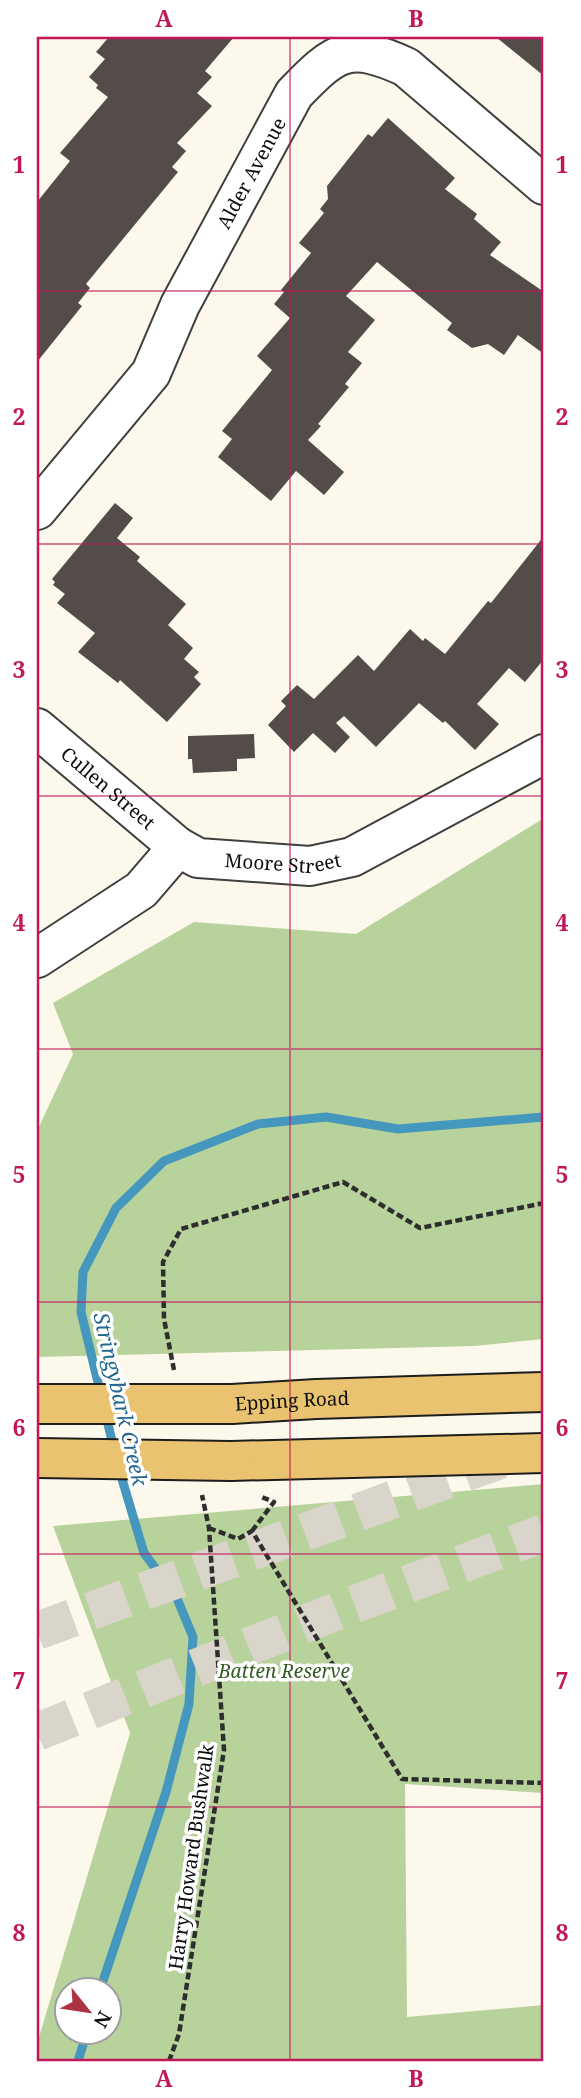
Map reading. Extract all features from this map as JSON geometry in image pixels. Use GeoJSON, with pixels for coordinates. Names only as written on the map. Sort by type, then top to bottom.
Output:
{"type":"FeatureCollection","features":[{"type":"Feature","properties":{"kind":"main road","name":"Epping Road"},"geometry":{"type":"LineString","coordinates":[[37,1404],[232,1404],[544,1392]]}},
{"type":"Feature","properties":{"kind":"main road"},"geometry":{"type":"LineString","coordinates":[[37,1458],[231,1461],[544,1453]]}},
{"type":"Feature","properties":{"kind":"street","name":"Alder Avenue"},"geometry":{"type":"LineString","coordinates":[[37,510],[151,373],[180,305],[294,94],[319,68],[348,51],[380,55],[406,67],[544,185]]}},
{"type":"Feature","properties":{"kind":"street","name":"Cullen Street"},"geometry":{"type":"LineString","coordinates":[[37,728],[178,847]]}},
{"type":"Feature","properties":{"kind":"street","name":"Moore Street"},"geometry":{"type":"LineString","coordinates":[[178,847],[198,858],[310,866],[352,858],[544,754]]}},
{"type":"Feature","properties":{"kind":"street"},"geometry":{"type":"LineString","coordinates":[[37,958],[141,890],[178,847]]}},
{"type":"Feature","properties":{"kind":"path"},"geometry":{"type":"LineString","coordinates":[[173,1365],[164,1320],[163,1262],[181,1229],[343,1182],[420,1228],[544,1203]]}},
{"type":"Feature","properties":{"kind":"path"},"geometry":{"type":"LineString","coordinates":[[253,1493],[274,1502],[252,1531],[402,1779],[544,1783]]}},
{"type":"Feature","properties":{"kind":"path","name":"Harry Howard Bushwalk"},"geometry":{"type":"LineString","coordinates":[[169,2061],[179,2034],[224,1750],[209,1528],[238,1539],[252,1531]]}},
{"type":"Feature","properties":{"kind":"green space"},"geometry":{"type":"Polygon","coordinates":[[[544,818],[544,1339],[474,1346],[37,1357],[37,1131],[73,1054],[53,1003],[194,922],[356,934],[544,818]]]}},
{"type":"Feature","properties":{"kind":"green space","name":"Batten Reserve"},"geometry":{"type":"Polygon","coordinates":[[[544,1484],[544,1793],[405,1784],[407,2017],[544,2005],[544,2061],[37,2061],[37,2044],[52,1994],[52,2046],[122,2046],[122,1976],[57,1976],[130,1733],[53,1526],[544,1484]]]}},
{"type":"Feature","properties":{"kind":"building"},"geometry":{"type":"Polygon","coordinates":[[[109,37],[234,37],[205,71],[212,77],[197,93],[212,106],[177,143],[186,151],[172,167],[178,172],[86,284],[90,288],[78,303],[82,306],[37,362],[37,202],[70,161],[60,153],[108,97],[96,88],[98,85],[89,77],[105,59],[96,52],[109,37]]]}},
{"type":"Feature","properties":{"kind":"building"},"geometry":{"type":"Polygon","coordinates":[[[496,37],[544,37],[544,76],[496,37]]]}},
{"type":"Feature","properties":{"kind":"building"},"geometry":{"type":"Polygon","coordinates":[[[388,118],[455,178],[445,189],[477,214],[474,219],[501,242],[490,255],[544,292],[544,354],[518,335],[504,355],[488,344],[472,348],[447,330],[452,323],[377,262],[346,296],[375,320],[348,352],[362,363],[345,384],[349,387],[308,440],[344,472],[324,495],[296,471],[271,501],[218,457],[232,439],[222,431],[272,370],[257,356],[290,318],[274,304],[284,292],[281,290],[311,253],[299,243],[324,213],[320,209],[328,199],[327,186],[368,134],[372,137],[388,118]]]}},
{"type":"Feature","properties":{"kind":"building"},"geometry":{"type":"Polygon","coordinates":[[[115,503],[133,518],[117,538],[140,557],[137,561],[186,604],[168,625],[193,648],[184,659],[199,672],[194,677],[201,684],[167,722],[120,680],[118,683],[78,652],[95,633],[57,603],[65,594],[53,585],[55,582],[52,579],[115,503]]]}},
{"type":"Feature","properties":{"kind":"building"},"geometry":{"type":"Polygon","coordinates":[[[544,536],[544,659],[525,682],[509,668],[477,704],[499,724],[475,750],[445,721],[443,723],[419,703],[376,747],[344,716],[336,723],[350,737],[335,753],[313,733],[294,752],[268,725],[286,706],[281,701],[297,685],[314,699],[358,655],[374,671],[410,629],[423,641],[425,638],[445,654],[488,601],[491,603],[544,536]]]}},
{"type":"Feature","properties":{"kind":"building"},"geometry":{"type":"Polygon","coordinates":[[[254,734],[255,758],[237,759],[237,771],[193,773],[192,759],[188,759],[188,736],[254,734]]]}},
{"type":"Feature","properties":{"kind":"waterway","name":"Stringybark Creek"},"geometry":{"type":"LineString","coordinates":[[101,1395],[81,1312],[83,1272],[116,1208],[164,1161],[258,1124],[326,1117],[398,1129],[544,1117]]}},
{"type":"Feature","properties":{"kind":"waterway","name":"Stringybark Creek"},"geometry":{"type":"LineString","coordinates":[[105,1412],[114,1449]]}},
{"type":"Feature","properties":{"kind":"waterway","name":"Stringybark Creek"},"geometry":{"type":"LineString","coordinates":[[105,1976],[166,1792],[189,1704],[193,1637],[176,1596],[144,1553],[119,1469]]}},
{"type":"Feature","properties":{"kind":"waterway","name":"Stringybark Creek"},"geometry":{"type":"LineString","coordinates":[[78,2061],[83,2046]]}},
{"type":"Feature","properties":{"kind":"tunnel"},"geometry":{"type":"LineString","coordinates":[[37,1631],[508,1457]]}},
{"type":"Feature","properties":{"kind":"tunnel"},"geometry":{"type":"LineString","coordinates":[[37,1732],[342,1609],[544,1533]]}}]}
